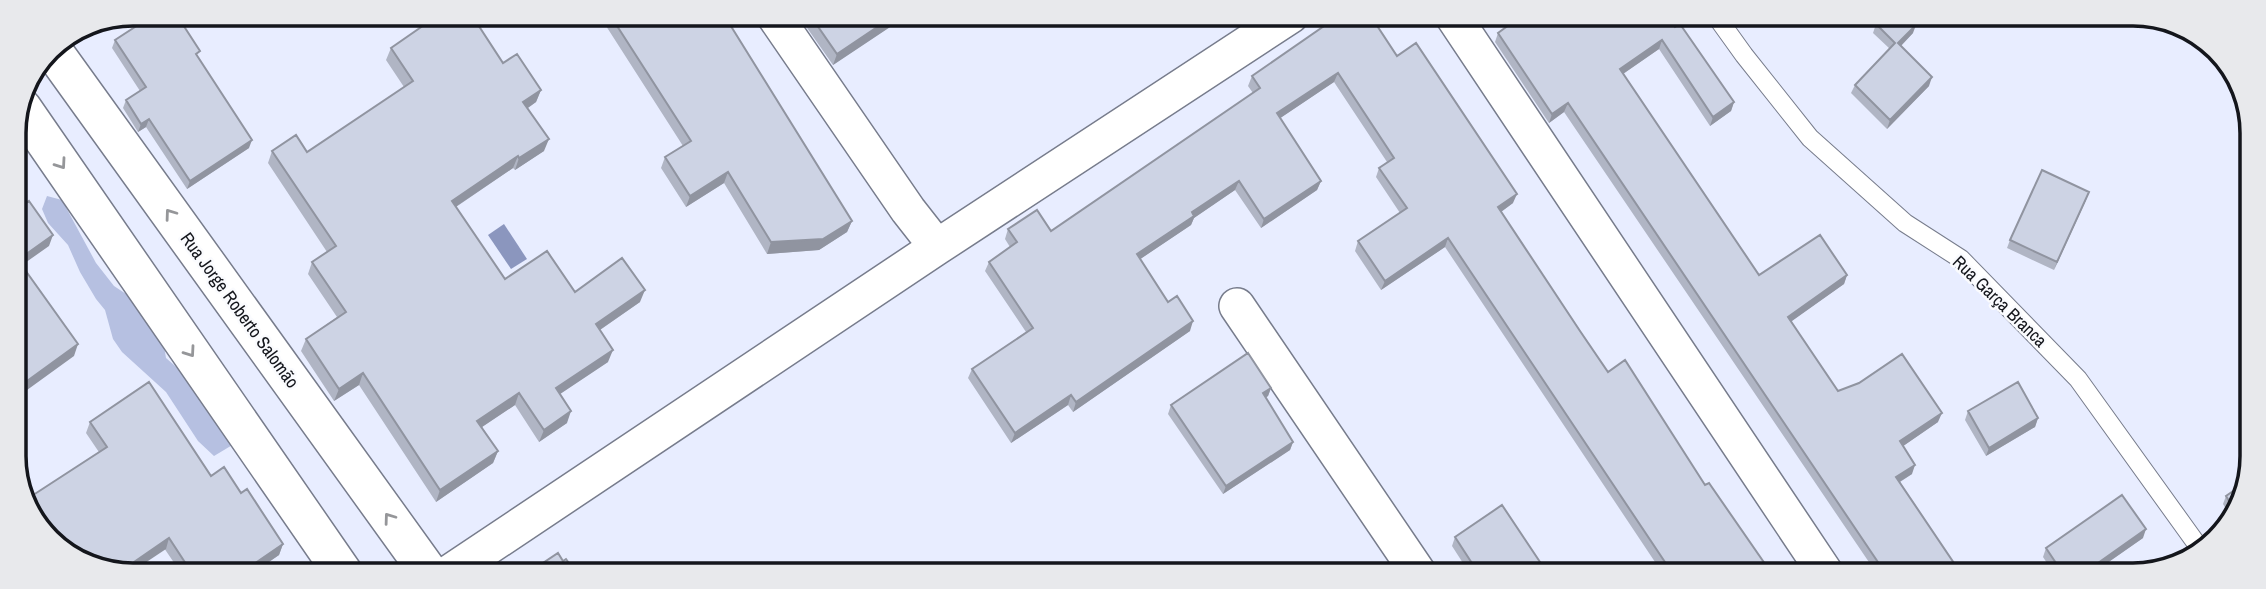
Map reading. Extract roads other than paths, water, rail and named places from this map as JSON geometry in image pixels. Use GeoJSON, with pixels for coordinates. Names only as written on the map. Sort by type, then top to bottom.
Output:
{"type":"FeatureCollection","features":[{"type":"Feature","properties":{"kind":"main road","name":"Rua Jorge Roberto Salomão"},"geometry":{"type":"LineString","coordinates":[[58,58],[422,563]]}},
{"type":"Feature","properties":{"kind":"main road"},"geometry":{"type":"LineString","coordinates":[[28,117],[336,563]]}},
{"type":"Feature","properties":{"kind":"street"},"geometry":{"type":"LineString","coordinates":[[782,26],[908,210],[937,247]]}},
{"type":"Feature","properties":{"kind":"street"},"geometry":{"type":"LineString","coordinates":[[464,563],[1274,26]]}},
{"type":"Feature","properties":{"kind":"street"},"geometry":{"type":"LineString","coordinates":[[1460,26],[1819,563]]}},
{"type":"Feature","properties":{"kind":"street"},"geometry":{"type":"LineString","coordinates":[[1237,306],[1412,563]]}},
{"type":"Feature","properties":{"kind":"lane","name":"Rua Garça Branca"},"geometry":{"type":"LineString","coordinates":[[1723,26],[1810,138],[1905,223],[1961,259],[2078,379],[2195,542]]}}]}
